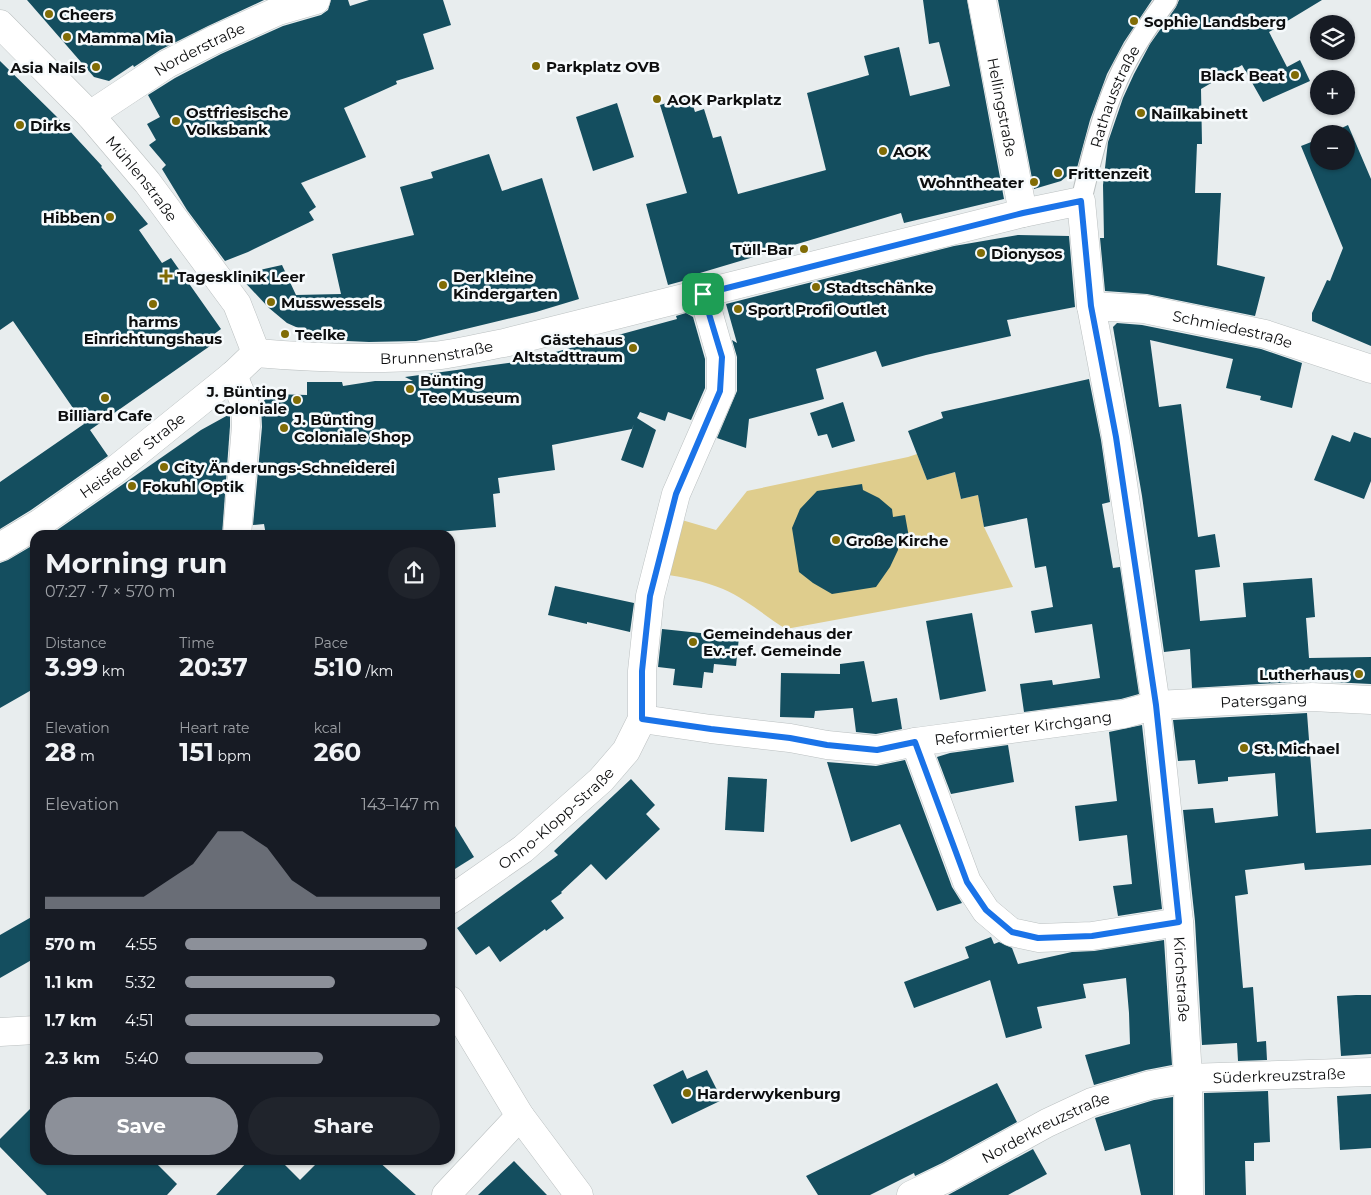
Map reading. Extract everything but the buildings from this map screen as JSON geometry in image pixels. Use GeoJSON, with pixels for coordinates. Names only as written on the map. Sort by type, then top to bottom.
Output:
{"type":"FeatureCollection","features":[{"type":"Feature","properties":{"kind":"street","name":"Norderstraße"},"geometry":{"type":"LineString","coordinates":[[90,115],[167,64],[214,40],[278,11],[316,0]]}},
{"type":"Feature","properties":{"kind":"street","name":"Hellingstraße"},"geometry":{"type":"LineString","coordinates":[[982,0],[1023,213]]}},
{"type":"Feature","properties":{"kind":"street","name":"Rathausstraße"},"geometry":{"type":"LineString","coordinates":[[1081,201],[1095,145],[1118,79],[1136,43],[1167,0]]}},
{"type":"Feature","properties":{"kind":"street","name":"Mühlenstraße"},"geometry":{"type":"LineString","coordinates":[[0,24],[90,115],[147,182],[238,304],[256,353]]}},
{"type":"Feature","properties":{"kind":"street","name":"Brunnenstraße"},"geometry":{"type":"LineString","coordinates":[[256,353],[314,358],[433,356],[504,343],[1023,213],[1081,201]]}},
{"type":"Feature","properties":{"kind":"street","name":"Kirchstraße"},"geometry":{"type":"LineString","coordinates":[[1081,201],[1091,306],[1116,437],[1156,705],[1179,922],[1188,1078],[1189,1195]]}},
{"type":"Feature","properties":{"kind":"street"},"geometry":{"type":"LineString","coordinates":[[642,719],[642,671],[650,596],[676,494],[720,391],[722,357],[703,294]]}},
{"type":"Feature","properties":{"kind":"street","name":"Schmiedestraße"},"geometry":{"type":"LineString","coordinates":[[1091,306],[1144,309],[1265,334],[1371,369]]}},
{"type":"Feature","properties":{"kind":"street","name":"Heisfelder Straße"},"geometry":{"type":"LineString","coordinates":[[0,547],[40,523],[107,476],[233,375],[256,353]]}},
{"type":"Feature","properties":{"kind":"street"},"geometry":{"type":"LineString","coordinates":[[233,375],[245,404],[246,426],[237,530]]}},
{"type":"Feature","properties":{"kind":"street","name":"Patersgang"},"geometry":{"type":"LineString","coordinates":[[1156,705],[1312,697],[1371,700]]}},
{"type":"Feature","properties":{"kind":"street","name":"Reformierter Kirchgang"},"geometry":{"type":"LineString","coordinates":[[642,719],[790,738],[827,745],[877,750],[915,742],[1124,714],[1156,705]]}},
{"type":"Feature","properties":{"kind":"street","name":"Onno-Klopp-Straße"},"geometry":{"type":"LineString","coordinates":[[455,897],[523,849],[600,780],[626,751],[642,719]]}},
{"type":"Feature","properties":{"kind":"street"},"geometry":{"type":"LineString","coordinates":[[915,742],[967,882],[986,910],[1012,932],[1038,938],[1092,936],[1179,922]]}},
{"type":"Feature","properties":{"kind":"street"},"geometry":{"type":"LineString","coordinates":[[455,1008],[520,1116],[579,1195]]}},
{"type":"Feature","properties":{"kind":"street"},"geometry":{"type":"LineString","coordinates":[[0,1032],[30,1030]]}},
{"type":"Feature","properties":{"kind":"street","name":"Süderkreuzstraße"},"geometry":{"type":"LineString","coordinates":[[1188,1078],[1371,1072]]}},
{"type":"Feature","properties":{"kind":"street","name":"Norderkreuzstraße"},"geometry":{"type":"LineString","coordinates":[[911,1195],[949,1177],[1046,1123],[1092,1102],[1150,1085],[1188,1078]]}},
{"type":"Feature","properties":{"kind":"street"},"geometry":{"type":"LineString","coordinates":[[446,1195],[520,1116]]}},
{"type":"Feature","properties":{"kind":"shaded area"},"geometry":{"type":"Polygon","coordinates":[[[917,454],[927,480],[955,472],[961,499],[978,495],[984,527],[1013,587],[786,629],[748,603],[723,589],[693,580],[662,574],[675,518],[716,530],[747,491],[917,454]]]}},
{"type":"Feature","properties":{"kind":"place","name":"Cheers"},"geometry":{"type":"Point","coordinates":[49,14]}},
{"type":"Feature","properties":{"kind":"place","name":"Sophie Landsberg"},"geometry":{"type":"Point","coordinates":[1134,21]}},
{"type":"Feature","properties":{"kind":"place","name":"Mamma Mia"},"geometry":{"type":"Point","coordinates":[67,37]}},
{"type":"Feature","properties":{"kind":"place","name":"Parkplatz OVB"},"geometry":{"type":"Point","coordinates":[536,66]}},
{"type":"Feature","properties":{"kind":"place","name":"Asia Nails"},"geometry":{"type":"Point","coordinates":[96,67]}},
{"type":"Feature","properties":{"kind":"place","name":"Black Beat"},"geometry":{"type":"Point","coordinates":[1295,75]}},
{"type":"Feature","properties":{"kind":"place","name":"AOK Parkplatz"},"geometry":{"type":"Point","coordinates":[657,99]}},
{"type":"Feature","properties":{"kind":"place","name":"Nailkabinett"},"geometry":{"type":"Point","coordinates":[1141,113]}},
{"type":"Feature","properties":{"kind":"place","name":"Ostfriesische Volksbank"},"geometry":{"type":"Point","coordinates":[176,121]}},
{"type":"Feature","properties":{"kind":"place","name":"Dirks"},"geometry":{"type":"Point","coordinates":[20,125]}},
{"type":"Feature","properties":{"kind":"place","name":"AOK"},"geometry":{"type":"Point","coordinates":[883,151]}},
{"type":"Feature","properties":{"kind":"place","name":"Frittenzeit"},"geometry":{"type":"Point","coordinates":[1058,173]}},
{"type":"Feature","properties":{"kind":"place","name":"Wohntheater"},"geometry":{"type":"Point","coordinates":[1034,182]}},
{"type":"Feature","properties":{"kind":"place","name":"Hibben"},"geometry":{"type":"Point","coordinates":[110,217]}},
{"type":"Feature","properties":{"kind":"place","name":"Tüll-Bar"},"geometry":{"type":"Point","coordinates":[804,249]}},
{"type":"Feature","properties":{"kind":"place","name":"Dionysos"},"geometry":{"type":"Point","coordinates":[981,253]}},
{"type":"Feature","properties":{"kind":"place","name":"Tagesklinik Leer"},"geometry":{"type":"Point","coordinates":[166,276]}},
{"type":"Feature","properties":{"kind":"place","name":"Der kleine Kindergarten"},"geometry":{"type":"Point","coordinates":[443,285]}},
{"type":"Feature","properties":{"kind":"place","name":"Stadtschänke"},"geometry":{"type":"Point","coordinates":[816,287]}},
{"type":"Feature","properties":{"kind":"place","name":"Musswessels"},"geometry":{"type":"Point","coordinates":[271,302]}},
{"type":"Feature","properties":{"kind":"place","name":"harms Einrichtungshaus"},"geometry":{"type":"Point","coordinates":[153,304]}},
{"type":"Feature","properties":{"kind":"place","name":"Sport Profi Outlet"},"geometry":{"type":"Point","coordinates":[738,309]}},
{"type":"Feature","properties":{"kind":"place","name":"Teelke"},"geometry":{"type":"Point","coordinates":[285,334]}},
{"type":"Feature","properties":{"kind":"place","name":"Gästehaus Altstadttraum"},"geometry":{"type":"Point","coordinates":[633,348]}},
{"type":"Feature","properties":{"kind":"place","name":"Bünting Tee Museum"},"geometry":{"type":"Point","coordinates":[410,389]}},
{"type":"Feature","properties":{"kind":"place","name":"Billiard Cafe"},"geometry":{"type":"Point","coordinates":[105,398]}},
{"type":"Feature","properties":{"kind":"place","name":"J. Bünting Coloniale"},"geometry":{"type":"Point","coordinates":[297,400]}},
{"type":"Feature","properties":{"kind":"place","name":"J. Bünting Coloniale Shop"},"geometry":{"type":"Point","coordinates":[284,428]}},
{"type":"Feature","properties":{"kind":"place","name":"City Änderungs-Schneiderei"},"geometry":{"type":"Point","coordinates":[164,467]}},
{"type":"Feature","properties":{"kind":"place","name":"Fokuhl Optik"},"geometry":{"type":"Point","coordinates":[132,486]}},
{"type":"Feature","properties":{"kind":"place","name":"Große Kirche"},"geometry":{"type":"Point","coordinates":[836,540]}},
{"type":"Feature","properties":{"kind":"place","name":"Gemeindehaus der Ev.-ref. Gemeinde"},"geometry":{"type":"Point","coordinates":[693,642]}},
{"type":"Feature","properties":{"kind":"place","name":"Lutherhaus"},"geometry":{"type":"Point","coordinates":[1359,674]}},
{"type":"Feature","properties":{"kind":"place","name":"St. Michael"},"geometry":{"type":"Point","coordinates":[1244,748]}},
{"type":"Feature","properties":{"kind":"place","name":"Harderwykenburg"},"geometry":{"type":"Point","coordinates":[687,1093]}},
{"type":"Feature","properties":{"kind":"route"},"geometry":{"type":"LineString","coordinates":[[1081,201],[1091,306],[1116,437],[1156,705],[1179,922],[1092,936],[1038,938],[1012,932],[986,910],[967,882],[915,742],[877,750],[827,745],[790,738],[642,719],[642,671],[650,596],[676,494],[720,391],[722,357],[703,294],[1023,213],[1081,201]]}}]}
